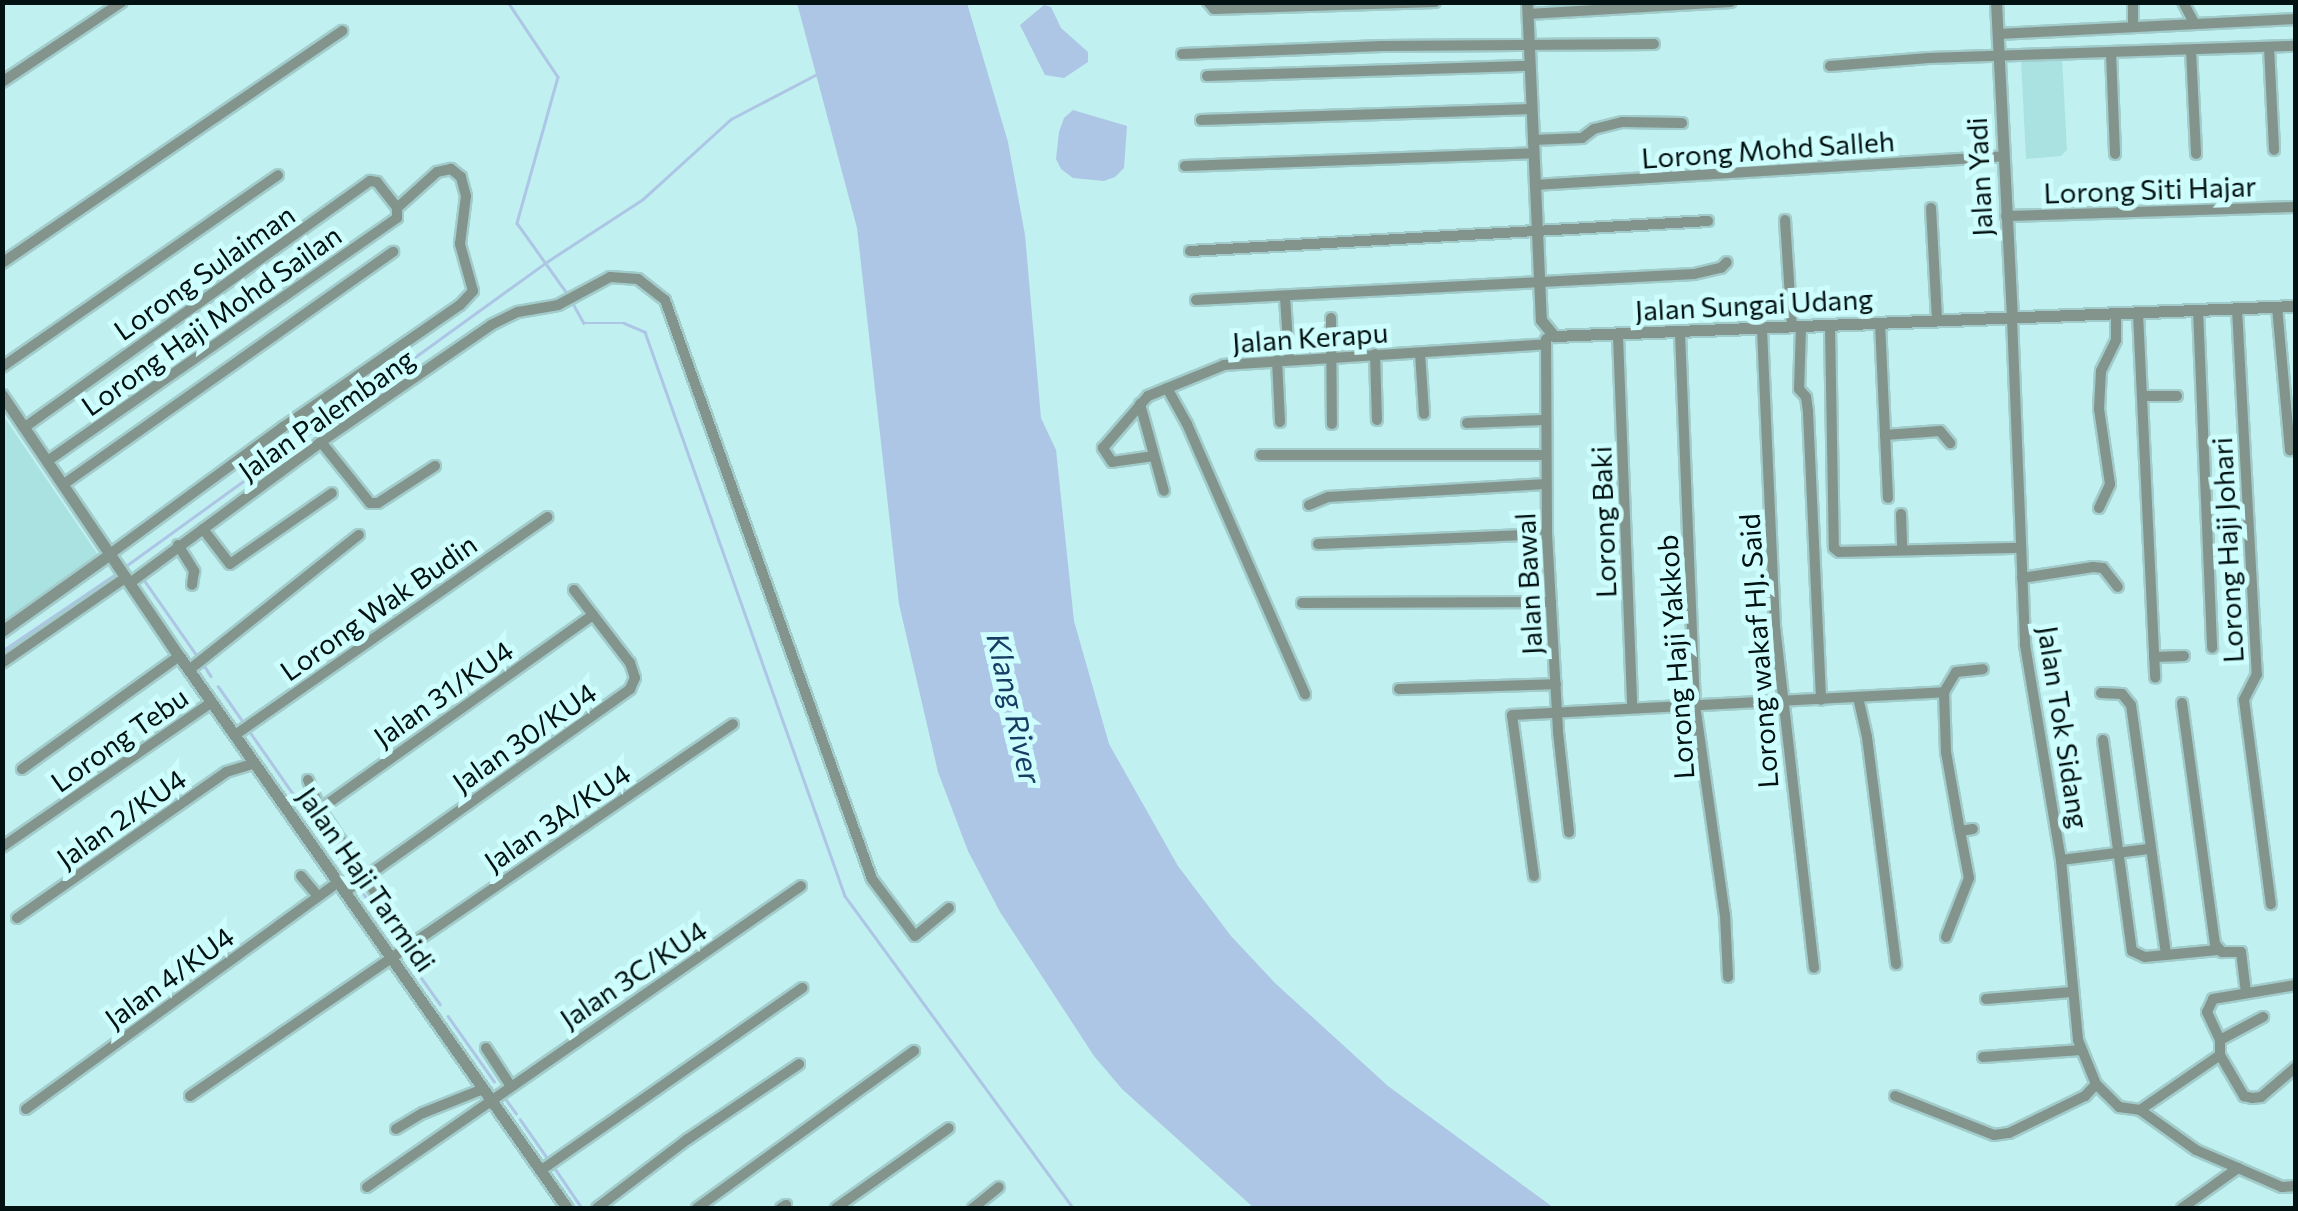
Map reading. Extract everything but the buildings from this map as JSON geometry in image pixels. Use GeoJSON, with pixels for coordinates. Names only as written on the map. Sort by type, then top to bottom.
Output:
{"type":"FeatureCollection","features":[{"type":"Feature","properties":{"kind":"street"},"geometry":{"type":"LineString","coordinates":[[2,82],[122,2]]}},
{"type":"Feature","properties":{"kind":"street"},"geometry":{"type":"LineString","coordinates":[[1208,2],[1214,10],[1436,2]]}},
{"type":"Feature","properties":{"kind":"street"},"geometry":{"type":"LineString","coordinates":[[1546,338],[1540,320],[1528,8],[1731,2]]}},
{"type":"Feature","properties":{"kind":"street","name":"Jalan Yadi"},"geometry":{"type":"LineString","coordinates":[[1996,2],[2012,318]]}},
{"type":"Feature","properties":{"kind":"street"},"geometry":{"type":"LineString","coordinates":[[2132,2],[2134,27]]}},
{"type":"Feature","properties":{"kind":"street"},"geometry":{"type":"LineString","coordinates":[[2184,2],[2194,23]]}},
{"type":"Feature","properties":{"kind":"street"},"geometry":{"type":"LineString","coordinates":[[1998,34],[2296,19]]}},
{"type":"Feature","properties":{"kind":"street"},"geometry":{"type":"LineString","coordinates":[[2,263],[342,31]]}},
{"type":"Feature","properties":{"kind":"street"},"geometry":{"type":"LineString","coordinates":[[1182,54],[1654,44]]}},
{"type":"Feature","properties":{"kind":"street"},"geometry":{"type":"LineString","coordinates":[[1830,66],[2296,46]]}},
{"type":"Feature","properties":{"kind":"street"},"geometry":{"type":"LineString","coordinates":[[2269,47],[2274,150]]}},
{"type":"Feature","properties":{"kind":"street"},"geometry":{"type":"LineString","coordinates":[[2191,50],[2196,154]]}},
{"type":"Feature","properties":{"kind":"street"},"geometry":{"type":"LineString","coordinates":[[2111,53],[2115,154]]}},
{"type":"Feature","properties":{"kind":"street"},"geometry":{"type":"LineString","coordinates":[[1207,76],[1530,66]]}},
{"type":"Feature","properties":{"kind":"street"},"geometry":{"type":"LineString","coordinates":[[1200,120],[1532,109]]}},
{"type":"Feature","properties":{"kind":"street"},"geometry":{"type":"LineString","coordinates":[[1184,166],[1533,147],[1582,138],[1594,129],[1622,122],[1682,123]]}},
{"type":"Feature","properties":{"kind":"street","name":"Lorong Mohd Salleh"},"geometry":{"type":"LineString","coordinates":[[1535,186],[2003,156]]}},
{"type":"Feature","properties":{"kind":"street","name":"Lorong Haji Mohd Sailan"},"geometry":{"type":"LineString","coordinates":[[48,461],[398,212],[436,172],[451,169],[461,176],[466,196],[460,244],[473,291],[460,305],[110,555]]}},
{"type":"Feature","properties":{"kind":"street"},"geometry":{"type":"LineString","coordinates":[[2,367],[278,175]]}},
{"type":"Feature","properties":{"kind":"street","name":"Lorong Sulaiman"},"geometry":{"type":"LineString","coordinates":[[24,426],[370,182],[377,182],[398,212]]}},
{"type":"Feature","properties":{"kind":"street","name":"Lorong Siti Hajar"},"geometry":{"type":"LineString","coordinates":[[2006,216],[2296,207]]}},
{"type":"Feature","properties":{"kind":"street"},"geometry":{"type":"LineString","coordinates":[[1930,208],[1937,320]]}},
{"type":"Feature","properties":{"kind":"street"},"geometry":{"type":"LineString","coordinates":[[1785,220],[1800,389],[1808,404],[1821,700]]}},
{"type":"Feature","properties":{"kind":"street"},"geometry":{"type":"LineString","coordinates":[[1190,250],[1536,228],[1708,222]]}},
{"type":"Feature","properties":{"kind":"street"},"geometry":{"type":"LineString","coordinates":[[64,484],[392,252]]}},
{"type":"Feature","properties":{"kind":"street"},"geometry":{"type":"LineString","coordinates":[[1196,300],[1694,274],[1721,268],[1727,262]]}},
{"type":"Feature","properties":{"kind":"street","name":"Jalan Palembang"},"geometry":{"type":"LineString","coordinates":[[2,663],[204,529],[321,442],[491,325],[518,312],[558,305],[610,277],[638,278],[665,300],[872,879],[915,936],[949,908]]}},
{"type":"Feature","properties":{"kind":"street"},"geometry":{"type":"LineString","coordinates":[[1280,422],[1285,296]]}},
{"type":"Feature","properties":{"kind":"street","name":"Jalan Sungai Udang"},"geometry":{"type":"LineString","coordinates":[[1546,338],[2296,306]]}},
{"type":"Feature","properties":{"kind":"street"},"geometry":{"type":"LineString","coordinates":[[2278,307],[2290,450]]}},
{"type":"Feature","properties":{"kind":"street","name":"Lorong Haji Johari"},"geometry":{"type":"LineString","coordinates":[[2237,309],[2256,674],[2244,700],[2271,904]]}},
{"type":"Feature","properties":{"kind":"street"},"geometry":{"type":"LineString","coordinates":[[2198,310],[2212,648]]}},
{"type":"Feature","properties":{"kind":"street"},"geometry":{"type":"LineString","coordinates":[[2138,313],[2155,678]]}},
{"type":"Feature","properties":{"kind":"street"},"geometry":{"type":"LineString","coordinates":[[2099,508],[2110,484],[2099,410],[2101,371],[2116,340],[2116,314]]}},
{"type":"Feature","properties":{"kind":"street"},"geometry":{"type":"LineString","coordinates":[[1332,318],[1332,424]]}},
{"type":"Feature","properties":{"kind":"street","name":"Jalan Tok Sidang"},"geometry":{"type":"LineString","coordinates":[[2012,318],[2025,645],[2061,860],[2080,1050],[2096,1084]]}},
{"type":"Feature","properties":{"kind":"street"},"geometry":{"type":"LineString","coordinates":[[1880,323],[1888,498]]}},
{"type":"Feature","properties":{"kind":"street"},"geometry":{"type":"LineString","coordinates":[[1830,326],[1834,545],[1839,552],[2021,548]]}},
{"type":"Feature","properties":{"kind":"street","name":"Lorong wakaf HJ. Said"},"geometry":{"type":"LineString","coordinates":[[1762,329],[1781,702],[1814,968]]}},
{"type":"Feature","properties":{"kind":"street","name":"Lorong Haji Yakkob"},"geometry":{"type":"LineString","coordinates":[[1680,333],[1696,705],[1725,914],[1728,977]]}},
{"type":"Feature","properties":{"kind":"street","name":"Lorong Baki"},"geometry":{"type":"LineString","coordinates":[[1618,336],[1632,707]]}},
{"type":"Feature","properties":{"kind":"street","name":"Jalan Kerapu"},"geometry":{"type":"LineString","coordinates":[[1154,456],[1112,462],[1104,455],[1105,443],[1140,404],[1171,385],[1224,364],[1420,353],[1546,338]]}},
{"type":"Feature","properties":{"kind":"street","name":"Jalan Bawal"},"geometry":{"type":"LineString","coordinates":[[1546,338],[1543,420],[1551,602],[1570,832]]}},
{"type":"Feature","properties":{"kind":"street"},"geometry":{"type":"LineString","coordinates":[[1420,353],[1424,414]]}},
{"type":"Feature","properties":{"kind":"street"},"geometry":{"type":"LineString","coordinates":[[1375,354],[1376,420]]}},
{"type":"Feature","properties":{"kind":"street"},"geometry":{"type":"LineString","coordinates":[[1171,385],[1305,694]]}},
{"type":"Feature","properties":{"kind":"street","name":"Jalan Haji Tarmidi"},"geometry":{"type":"LineString","coordinates":[[2,396],[342,887],[399,953],[487,1095],[567,1208]]}},
{"type":"Feature","properties":{"kind":"street"},"geometry":{"type":"LineString","coordinates":[[2142,396],[2176,396]]}},
{"type":"Feature","properties":{"kind":"street"},"geometry":{"type":"LineString","coordinates":[[1140,404],[1164,491]]}},
{"type":"Feature","properties":{"kind":"street"},"geometry":{"type":"LineString","coordinates":[[1467,423],[1543,420]]}},
{"type":"Feature","properties":{"kind":"street"},"geometry":{"type":"LineString","coordinates":[[1885,436],[1940,431],[1950,443]]}},
{"type":"Feature","properties":{"kind":"street"},"geometry":{"type":"LineString","coordinates":[[321,442],[370,503],[378,503],[435,466]]}},
{"type":"Feature","properties":{"kind":"street"},"geometry":{"type":"LineString","coordinates":[[1260,455],[1545,455]]}},
{"type":"Feature","properties":{"kind":"street"},"geometry":{"type":"LineString","coordinates":[[1309,506],[1328,497],[1546,484]]}},
{"type":"Feature","properties":{"kind":"street"},"geometry":{"type":"LineString","coordinates":[[204,529],[230,564],[332,493]]}},
{"type":"Feature","properties":{"kind":"street"},"geometry":{"type":"LineString","coordinates":[[1901,514],[1902,548]]}},
{"type":"Feature","properties":{"kind":"street","name":"Lorong Wak Budin"},"geometry":{"type":"LineString","coordinates":[[235,735],[548,517]]}},
{"type":"Feature","properties":{"kind":"street"},"geometry":{"type":"LineString","coordinates":[[1318,544],[1548,534]]}},
{"type":"Feature","properties":{"kind":"street"},"geometry":{"type":"LineString","coordinates":[[189,670],[359,535]]}},
{"type":"Feature","properties":{"kind":"street"},"geometry":{"type":"LineString","coordinates":[[1814,538],[1834,545]]}},
{"type":"Feature","properties":{"kind":"street"},"geometry":{"type":"LineString","coordinates":[[178,545],[194,572],[192,584]]}},
{"type":"Feature","properties":{"kind":"street"},"geometry":{"type":"LineString","coordinates":[[2,631],[110,555]]}},
{"type":"Feature","properties":{"kind":"street"},"geometry":{"type":"LineString","coordinates":[[2022,578],[2094,567],[2103,568],[2118,588]]}},
{"type":"Feature","properties":{"kind":"street","name":"Jalan 30/KU4"},"geometry":{"type":"LineString","coordinates":[[342,887],[365,876],[630,690],[634,670],[574,590]]}},
{"type":"Feature","properties":{"kind":"street"},"geometry":{"type":"LineString","coordinates":[[1302,603],[1551,602]]}},
{"type":"Feature","properties":{"kind":"street","name":"Jalan 31/KU4"},"geometry":{"type":"LineString","coordinates":[[320,810],[593,614]]}},
{"type":"Feature","properties":{"kind":"street"},"geometry":{"type":"LineString","coordinates":[[22,769],[179,656]]}},
{"type":"Feature","properties":{"kind":"street"},"geometry":{"type":"LineString","coordinates":[[2154,657],[2184,656]]}},
{"type":"Feature","properties":{"kind":"street"},"geometry":{"type":"LineString","coordinates":[[1946,938],[1970,878],[1946,752],[1944,692],[1956,672],[1983,670]]}},
{"type":"Feature","properties":{"kind":"street"},"geometry":{"type":"LineString","coordinates":[[1399,689],[1556,684]]}},
{"type":"Feature","properties":{"kind":"street"},"geometry":{"type":"LineString","coordinates":[[1534,876],[1512,714],[1944,692]]}},
{"type":"Feature","properties":{"kind":"street"},"geometry":{"type":"LineString","coordinates":[[2101,694],[2122,694],[2131,705],[2148,849],[2166,954]]}},
{"type":"Feature","properties":{"kind":"street"},"geometry":{"type":"LineString","coordinates":[[1858,697],[1878,809],[1896,964]]}},
{"type":"Feature","properties":{"kind":"street","name":"Lorong Tebu"},"geometry":{"type":"LineString","coordinates":[[2,847],[212,702]]}},
{"type":"Feature","properties":{"kind":"street"},"geometry":{"type":"LineString","coordinates":[[2182,703],[2218,950]]}},
{"type":"Feature","properties":{"kind":"street","name":"Jalan 3A/KU4"},"geometry":{"type":"LineString","coordinates":[[190,1096],[733,724]]}},
{"type":"Feature","properties":{"kind":"street"},"geometry":{"type":"LineString","coordinates":[[2103,740],[2132,951],[2145,957],[2218,950],[2241,952],[2246,990]]}},
{"type":"Feature","properties":{"kind":"street","name":"Jalan 2/KU4"},"geometry":{"type":"LineString","coordinates":[[16,918],[226,772],[255,763]]}},
{"type":"Feature","properties":{"kind":"street"},"geometry":{"type":"LineString","coordinates":[[308,780],[320,810],[379,898]]}},
{"type":"Feature","properties":{"kind":"street"},"geometry":{"type":"LineString","coordinates":[[1960,832],[1973,829]]}},
{"type":"Feature","properties":{"kind":"street"},"geometry":{"type":"LineString","coordinates":[[2061,860],[2148,849]]}},
{"type":"Feature","properties":{"kind":"street"},"geometry":{"type":"LineString","coordinates":[[301,876],[318,896]]}},
{"type":"Feature","properties":{"kind":"street","name":"Jalan 3C/KU4"},"geometry":{"type":"LineString","coordinates":[[487,1095],[510,1085],[801,886]]}},
{"type":"Feature","properties":{"kind":"street","name":"Jalan 4/KU4"},"geometry":{"type":"LineString","coordinates":[[26,1109],[318,896],[342,887]]}},
{"type":"Feature","properties":{"kind":"street"},"geometry":{"type":"LineString","coordinates":[[2296,984],[2246,990],[2208,1004],[2211,1025],[2220,1040],[2220,1055],[2244,1096],[2260,1098],[2296,1068]]}},
{"type":"Feature","properties":{"kind":"street"},"geometry":{"type":"LineString","coordinates":[[540,1171],[802,988]]}},
{"type":"Feature","properties":{"kind":"street"},"geometry":{"type":"LineString","coordinates":[[1986,998],[2072,992]]}},
{"type":"Feature","properties":{"kind":"street"},"geometry":{"type":"LineString","coordinates":[[2220,1040],[2263,1018]]}},
{"type":"Feature","properties":{"kind":"street"},"geometry":{"type":"LineString","coordinates":[[486,1048],[510,1085]]}},
{"type":"Feature","properties":{"kind":"street"},"geometry":{"type":"LineString","coordinates":[[697,1208],[914,1050]]}},
{"type":"Feature","properties":{"kind":"street"},"geometry":{"type":"LineString","coordinates":[[1984,1057],[2080,1050]]}},
{"type":"Feature","properties":{"kind":"street"},"geometry":{"type":"LineString","coordinates":[[2140,1110],[2220,1055]]}},
{"type":"Feature","properties":{"kind":"street"},"geometry":{"type":"LineString","coordinates":[[598,1208],[688,1139],[799,1064]]}},
{"type":"Feature","properties":{"kind":"street"},"geometry":{"type":"LineString","coordinates":[[1895,1096],[1994,1135],[2009,1133],[2085,1096],[2096,1084],[2119,1107],[2140,1110],[2196,1150],[2282,1187],[2296,1186]]}},
{"type":"Feature","properties":{"kind":"street"},"geometry":{"type":"LineString","coordinates":[[396,1129],[422,1113],[487,1095]]}},
{"type":"Feature","properties":{"kind":"street"},"geometry":{"type":"LineString","coordinates":[[367,1187],[487,1095]]}},
{"type":"Feature","properties":{"kind":"street"},"geometry":{"type":"LineString","coordinates":[[836,1208],[949,1128]]}},
{"type":"Feature","properties":{"kind":"street"},"geometry":{"type":"LineString","coordinates":[[2182,1208],[2238,1168]]}},
{"type":"Feature","properties":{"kind":"street"},"geometry":{"type":"LineString","coordinates":[[973,1208],[998,1187]]}},
{"type":"Feature","properties":{"kind":"shaded area"},"geometry":{"type":"Polygon","coordinates":[[[2062,58],[2067,150],[2061,156],[2026,159],[2021,60],[2062,58]]]}},
{"type":"Feature","properties":{"kind":"shaded area"},"geometry":{"type":"Polygon","coordinates":[[[2,414],[98,555],[3,624],[2,624],[2,414]]]}},
{"type":"Feature","properties":{"kind":"water","name":"Klang River"},"geometry":{"type":"Polygon","coordinates":[[[797,3],[967,3],[1008,142],[1025,235],[1041,418],[1056,450],[1074,621],[1109,744],[1178,866],[1231,936],[1275,983],[1388,1086],[1554,1208],[1254,1208],[1122,1089],[1094,1056],[1000,912],[968,851],[938,772],[899,604],[857,228],[797,3]]]}},
{"type":"Feature","properties":{"kind":"water"},"geometry":{"type":"Polygon","coordinates":[[[1044,5],[1051,7],[1061,28],[1088,52],[1088,62],[1064,78],[1045,75],[1020,25],[1044,5]]]}},
{"type":"Feature","properties":{"kind":"water"},"geometry":{"type":"Polygon","coordinates":[[[1073,110],[1127,126],[1124,168],[1115,177],[1104,181],[1073,178],[1061,169],[1056,159],[1059,132],[1064,118],[1073,110]]]}},
{"type":"Feature","properties":{"kind":"waterway"},"geometry":{"type":"LineString","coordinates":[[508,2],[558,77],[517,223],[567,293]]}},
{"type":"Feature","properties":{"kind":"waterway"},"geometry":{"type":"LineString","coordinates":[[123,568],[548,261],[643,199],[731,119],[815,75]]}},
{"type":"Feature","properties":{"kind":"waterway"},"geometry":{"type":"LineString","coordinates":[[571,300],[584,323],[624,323],[645,332],[845,896],[1073,1208]]}},
{"type":"Feature","properties":{"kind":"waterway"},"geometry":{"type":"LineString","coordinates":[[2,651],[117,573]]}},
{"type":"Feature","properties":{"kind":"waterway"},"geometry":{"type":"LineString","coordinates":[[142,577],[198,657]]}},
{"type":"Feature","properties":{"kind":"waterway"},"geometry":{"type":"LineString","coordinates":[[204,665],[211,676]]}},
{"type":"Feature","properties":{"kind":"waterway"},"geometry":{"type":"LineString","coordinates":[[218,686],[244,723]]}},
{"type":"Feature","properties":{"kind":"waterway"},"geometry":{"type":"LineString","coordinates":[[250,732],[349,874]]}},
{"type":"Feature","properties":{"kind":"waterway"},"geometry":{"type":"LineString","coordinates":[[361,890],[399,945]]}},
{"type":"Feature","properties":{"kind":"waterway"},"geometry":{"type":"LineString","coordinates":[[403,952],[440,1004]]}},
{"type":"Feature","properties":{"kind":"waterway"},"geometry":{"type":"LineString","coordinates":[[448,1016],[494,1081]]}},
{"type":"Feature","properties":{"kind":"waterway"},"geometry":{"type":"LineString","coordinates":[[505,1098],[516,1113]]}},
{"type":"Feature","properties":{"kind":"waterway"},"geometry":{"type":"LineString","coordinates":[[520,1119],[548,1159]]}},
{"type":"Feature","properties":{"kind":"waterway"},"geometry":{"type":"LineString","coordinates":[[554,1167],[582,1208]]}}]}
